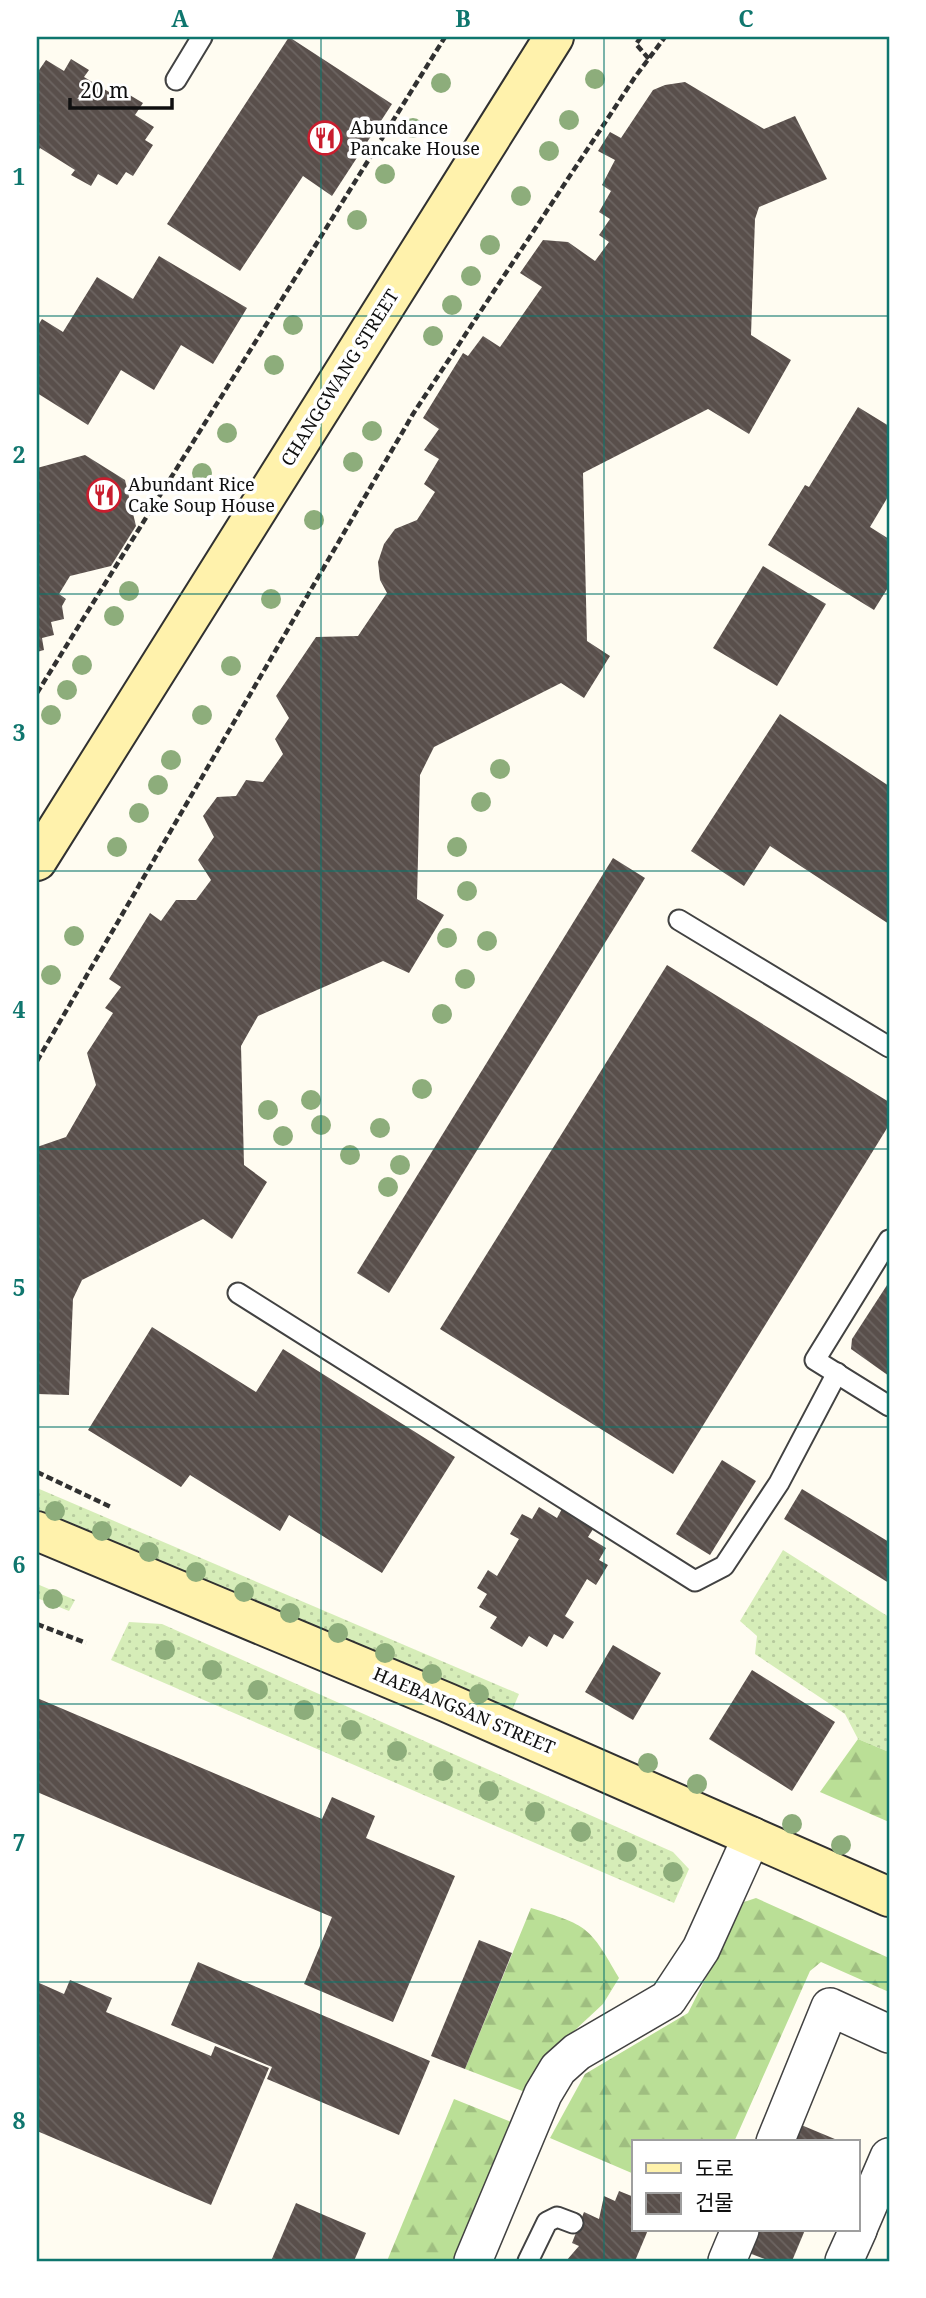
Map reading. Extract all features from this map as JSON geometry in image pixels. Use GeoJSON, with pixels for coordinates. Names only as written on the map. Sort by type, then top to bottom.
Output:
{"type":"FeatureCollection","features":[{"type":"Feature","properties":{"kind":"main road","name":"CHANGGWANG STREET"},"geometry":{"type":"LineString","coordinates":[[37,861],[554,37]]}},
{"type":"Feature","properties":{"kind":"main road","name":"HAEBANGSAN STREET"},"geometry":{"type":"LineString","coordinates":[[37,1531],[448,1703],[889,1897]]}},
{"type":"Feature","properties":{"kind":"street"},"geometry":{"type":"LineString","coordinates":[[473,2261],[543,2094],[558,2068],[577,2052],[668,1999],[701,1949],[752,1836]]}},
{"type":"Feature","properties":{"kind":"street"},"geometry":{"type":"LineString","coordinates":[[776,2140],[830,2007],[889,2034]]}},
{"type":"Feature","properties":{"kind":"street"},"geometry":{"type":"LineString","coordinates":[[860,2225],[889,2157]]}},
{"type":"Feature","properties":{"kind":"street"},"geometry":{"type":"LineString","coordinates":[[727,2261],[739,2232]]}},
{"type":"Feature","properties":{"kind":"street"},"geometry":{"type":"LineString","coordinates":[[844,2261],[857,2232]]}},
{"type":"Feature","properties":{"kind":"lane"},"geometry":{"type":"LineString","coordinates":[[176,80],[202,37]]}},
{"type":"Feature","properties":{"kind":"lane"},"geometry":{"type":"LineString","coordinates":[[679,920],[889,1047]]}},
{"type":"Feature","properties":{"kind":"lane"},"geometry":{"type":"LineString","coordinates":[[889,1240],[815,1360],[889,1406]]}},
{"type":"Feature","properties":{"kind":"lane"},"geometry":{"type":"LineString","coordinates":[[238,1293],[695,1581],[724,1566],[779,1483],[837,1373]]}},
{"type":"Feature","properties":{"kind":"lane"},"geometry":{"type":"LineString","coordinates":[[528,2261],[547,2222],[557,2217],[573,2223]]}},
{"type":"Feature","properties":{"kind":"path"},"geometry":{"type":"LineString","coordinates":[[37,694],[444,37]]}},
{"type":"Feature","properties":{"kind":"path"},"geometry":{"type":"LineString","coordinates":[[641,37],[636,44],[649,59]]}},
{"type":"Feature","properties":{"kind":"path"},"geometry":{"type":"LineString","coordinates":[[37,1061],[412,414],[665,37]]}},
{"type":"Feature","properties":{"kind":"path"},"geometry":{"type":"LineString","coordinates":[[37,1472],[111,1507]]}},
{"type":"Feature","properties":{"kind":"path"},"geometry":{"type":"LineString","coordinates":[[37,1624],[86,1643]]}},
{"type":"Feature","properties":{"kind":"green space"},"geometry":{"type":"Polygon","coordinates":[[[37,1488],[519,1694],[511,1713],[37,1509],[37,1488]]]}},
{"type":"Feature","properties":{"kind":"green space"},"geometry":{"type":"Polygon","coordinates":[[[783,1550],[889,1617],[889,1752],[858,1739],[845,1714],[755,1654],[757,1636],[740,1621],[783,1550]]]}},
{"type":"Feature","properties":{"kind":"green space"},"geometry":{"type":"Polygon","coordinates":[[[37,1584],[75,1600],[69,1611],[37,1598],[37,1584]]]}},
{"type":"Feature","properties":{"kind":"green space"},"geometry":{"type":"Polygon","coordinates":[[[129,1622],[162,1624],[673,1852],[689,1869],[674,1903],[111,1660],[129,1622]]]}},
{"type":"Feature","properties":{"kind":"green space"},"geometry":{"type":"Polygon","coordinates":[[[858,1739],[889,1752],[889,1822],[820,1792],[858,1739]]]}},
{"type":"Feature","properties":{"kind":"green space"},"geometry":{"type":"Polygon","coordinates":[[[756,1898],[889,1958],[889,1992],[821,1962],[810,1971],[735,2140],[632,2140],[632,2173],[550,2138],[585,2074],[688,2013],[744,1902],[756,1898]]]}},
{"type":"Feature","properties":{"kind":"green space"},"geometry":{"type":"Polygon","coordinates":[[[531,1908],[565,1919],[586,1930],[601,1948],[619,1978],[603,2004],[574,2031],[525,2092],[465,2069],[531,1908]]]}},
{"type":"Feature","properties":{"kind":"green space"},"geometry":{"type":"Polygon","coordinates":[[[454,2099],[511,2122],[453,2261],[387,2261],[454,2099]]]}},
{"type":"Feature","properties":{"kind":"building"},"geometry":{"type":"Polygon","coordinates":[[[289,37],[392,104],[332,196],[303,176],[240,271],[167,224],[289,37]]]}},
{"type":"Feature","properties":{"kind":"building"},"geometry":{"type":"Polygon","coordinates":[[[71,59],[89,70],[84,77],[119,98],[123,91],[143,103],[135,115],[154,127],[145,140],[153,145],[133,176],[126,172],[117,185],[98,174],[91,186],[71,175],[75,170],[40,148],[37,153],[37,73],[46,60],[64,71],[71,59]]]}},
{"type":"Feature","properties":{"kind":"building"},"geometry":{"type":"Polygon","coordinates":[[[685,82],[764,129],[795,116],[827,179],[759,207],[755,219],[751,335],[791,360],[749,434],[708,409],[583,473],[587,641],[610,656],[584,698],[561,683],[434,747],[420,775],[417,899],[444,915],[409,973],[383,961],[258,1016],[241,1046],[244,1165],[267,1182],[232,1239],[203,1219],[82,1280],[73,1299],[69,1395],[37,1394],[37,1147],[66,1137],[96,1085],[87,1053],[113,1013],[105,1008],[121,987],[109,979],[150,913],[161,921],[176,900],[196,900],[211,880],[198,860],[214,837],[203,816],[217,797],[236,796],[246,780],[263,782],[283,754],[275,739],[289,718],[276,696],[316,637],[358,636],[387,593],[380,580],[378,562],[384,544],[395,529],[417,520],[435,492],[424,484],[439,459],[424,450],[439,429],[423,418],[463,353],[468,356],[483,336],[500,347],[542,287],[520,273],[543,240],[568,242],[595,261],[609,242],[599,235],[610,219],[599,212],[611,191],[602,185],[615,160],[598,151],[610,132],[621,138],[653,90],[685,82]]]}},
{"type":"Feature","properties":{"kind":"building"},"geometry":{"type":"Polygon","coordinates":[[[159,256],[247,308],[213,364],[181,345],[154,390],[121,370],[88,425],[37,393],[37,327],[42,319],[63,332],[97,277],[133,299],[159,256]]]}},
{"type":"Feature","properties":{"kind":"building"},"geometry":{"type":"Polygon","coordinates":[[[858,407],[889,426],[889,495],[870,527],[889,539],[889,586],[874,610],[768,545],[805,485],[809,487],[858,407]]]}},
{"type":"Feature","properties":{"kind":"building"},"geometry":{"type":"Polygon","coordinates":[[[85,455],[125,480],[136,526],[111,566],[70,576],[59,594],[66,599],[62,606],[64,619],[51,622],[54,635],[42,638],[44,650],[37,652],[37,468],[85,455]]]}},
{"type":"Feature","properties":{"kind":"building"},"geometry":{"type":"Polygon","coordinates":[[[763,566],[826,604],[777,686],[713,648],[763,566]]]}},
{"type":"Feature","properties":{"kind":"building"},"geometry":{"type":"Polygon","coordinates":[[[780,714],[889,786],[889,924],[770,846],[744,886],[691,851],[780,714]]]}},
{"type":"Feature","properties":{"kind":"building"},"geometry":{"type":"Polygon","coordinates":[[[613,858],[645,878],[389,1293],[357,1273],[613,858]]]}},
{"type":"Feature","properties":{"kind":"building"},"geometry":{"type":"Polygon","coordinates":[[[667,965],[889,1102],[889,1125],[673,1474],[440,1329],[667,965]]]}},
{"type":"Feature","properties":{"kind":"building"},"geometry":{"type":"Polygon","coordinates":[[[889,1282],[889,1376],[851,1349],[852,1339],[889,1282]]]}},
{"type":"Feature","properties":{"kind":"building"},"geometry":{"type":"Polygon","coordinates":[[[152,1327],[256,1392],[283,1349],[455,1457],[382,1573],[289,1515],[280,1531],[190,1475],[181,1487],[88,1430],[152,1327]]]}},
{"type":"Feature","properties":{"kind":"building"},"geometry":{"type":"Polygon","coordinates":[[[722,1460],[756,1481],[710,1555],[676,1534],[722,1460]]]}},
{"type":"Feature","properties":{"kind":"building"},"geometry":{"type":"Polygon","coordinates":[[[802,1489],[889,1542],[889,1583],[784,1519],[802,1489]]]}},
{"type":"Feature","properties":{"kind":"building"},"geometry":{"type":"Polygon","coordinates":[[[539,1507],[557,1518],[563,1507],[595,1526],[588,1537],[606,1548],[599,1560],[608,1565],[596,1585],[587,1579],[565,1616],[574,1622],[563,1639],[554,1634],[547,1647],[529,1636],[522,1647],[490,1628],[497,1617],[479,1607],[487,1594],[477,1588],[488,1570],[497,1576],[519,1539],[510,1534],[522,1514],[532,1519],[539,1507]]]}},
{"type":"Feature","properties":{"kind":"building"},"geometry":{"type":"Polygon","coordinates":[[[613,1645],[661,1673],[633,1720],[585,1692],[613,1645]]]}},
{"type":"Feature","properties":{"kind":"building"},"geometry":{"type":"Polygon","coordinates":[[[752,1670],[835,1722],[792,1791],[709,1739],[752,1670]]]}},
{"type":"Feature","properties":{"kind":"building"},"geometry":{"type":"Polygon","coordinates":[[[37,1698],[322,1819],[332,1797],[375,1816],[366,1838],[455,1876],[393,2022],[304,1984],[332,1917],[37,1792],[37,1698]]]}},
{"type":"Feature","properties":{"kind":"building"},"geometry":{"type":"Polygon","coordinates":[[[479,1940],[512,1953],[465,2069],[431,2056],[479,1940]]]}},
{"type":"Feature","properties":{"kind":"building"},"geometry":{"type":"Polygon","coordinates":[[[198,1962],[430,2061],[399,2135],[267,2079],[272,2067],[171,2025],[198,1962]]]}},
{"type":"Feature","properties":{"kind":"building"},"geometry":{"type":"Polygon","coordinates":[[[70,1980],[112,1998],[106,2012],[211,2056],[215,2046],[269,2068],[211,2205],[37,2131],[37,1982],[64,1994],[70,1980]]]}},
{"type":"Feature","properties":{"kind":"building"},"geometry":{"type":"Polygon","coordinates":[[[794,2122],[837,2140],[787,2140],[794,2122]]]}},
{"type":"Feature","properties":{"kind":"building"},"geometry":{"type":"Polygon","coordinates":[[[619,2191],[632,2196],[632,2232],[647,2232],[635,2261],[566,2261],[579,2246],[572,2243],[584,2212],[599,2219],[604,2196],[615,2201],[619,2191]]]}},
{"type":"Feature","properties":{"kind":"building"},"geometry":{"type":"Polygon","coordinates":[[[296,2203],[366,2233],[354,2261],[271,2261],[296,2203]]]}},
{"type":"Feature","properties":{"kind":"building"},"geometry":{"type":"Polygon","coordinates":[[[749,2232],[804,2232],[792,2261],[770,2261],[741,2250],[749,2232]]]}},
{"type":"Feature","properties":{"kind":"place","name":"Abundance Pancake House"},"geometry":{"type":"Point","coordinates":[325,138]}},
{"type":"Feature","properties":{"kind":"place","name":"Abundant Rice Cake Soup House"},"geometry":{"type":"Point","coordinates":[104,495]}}]}
